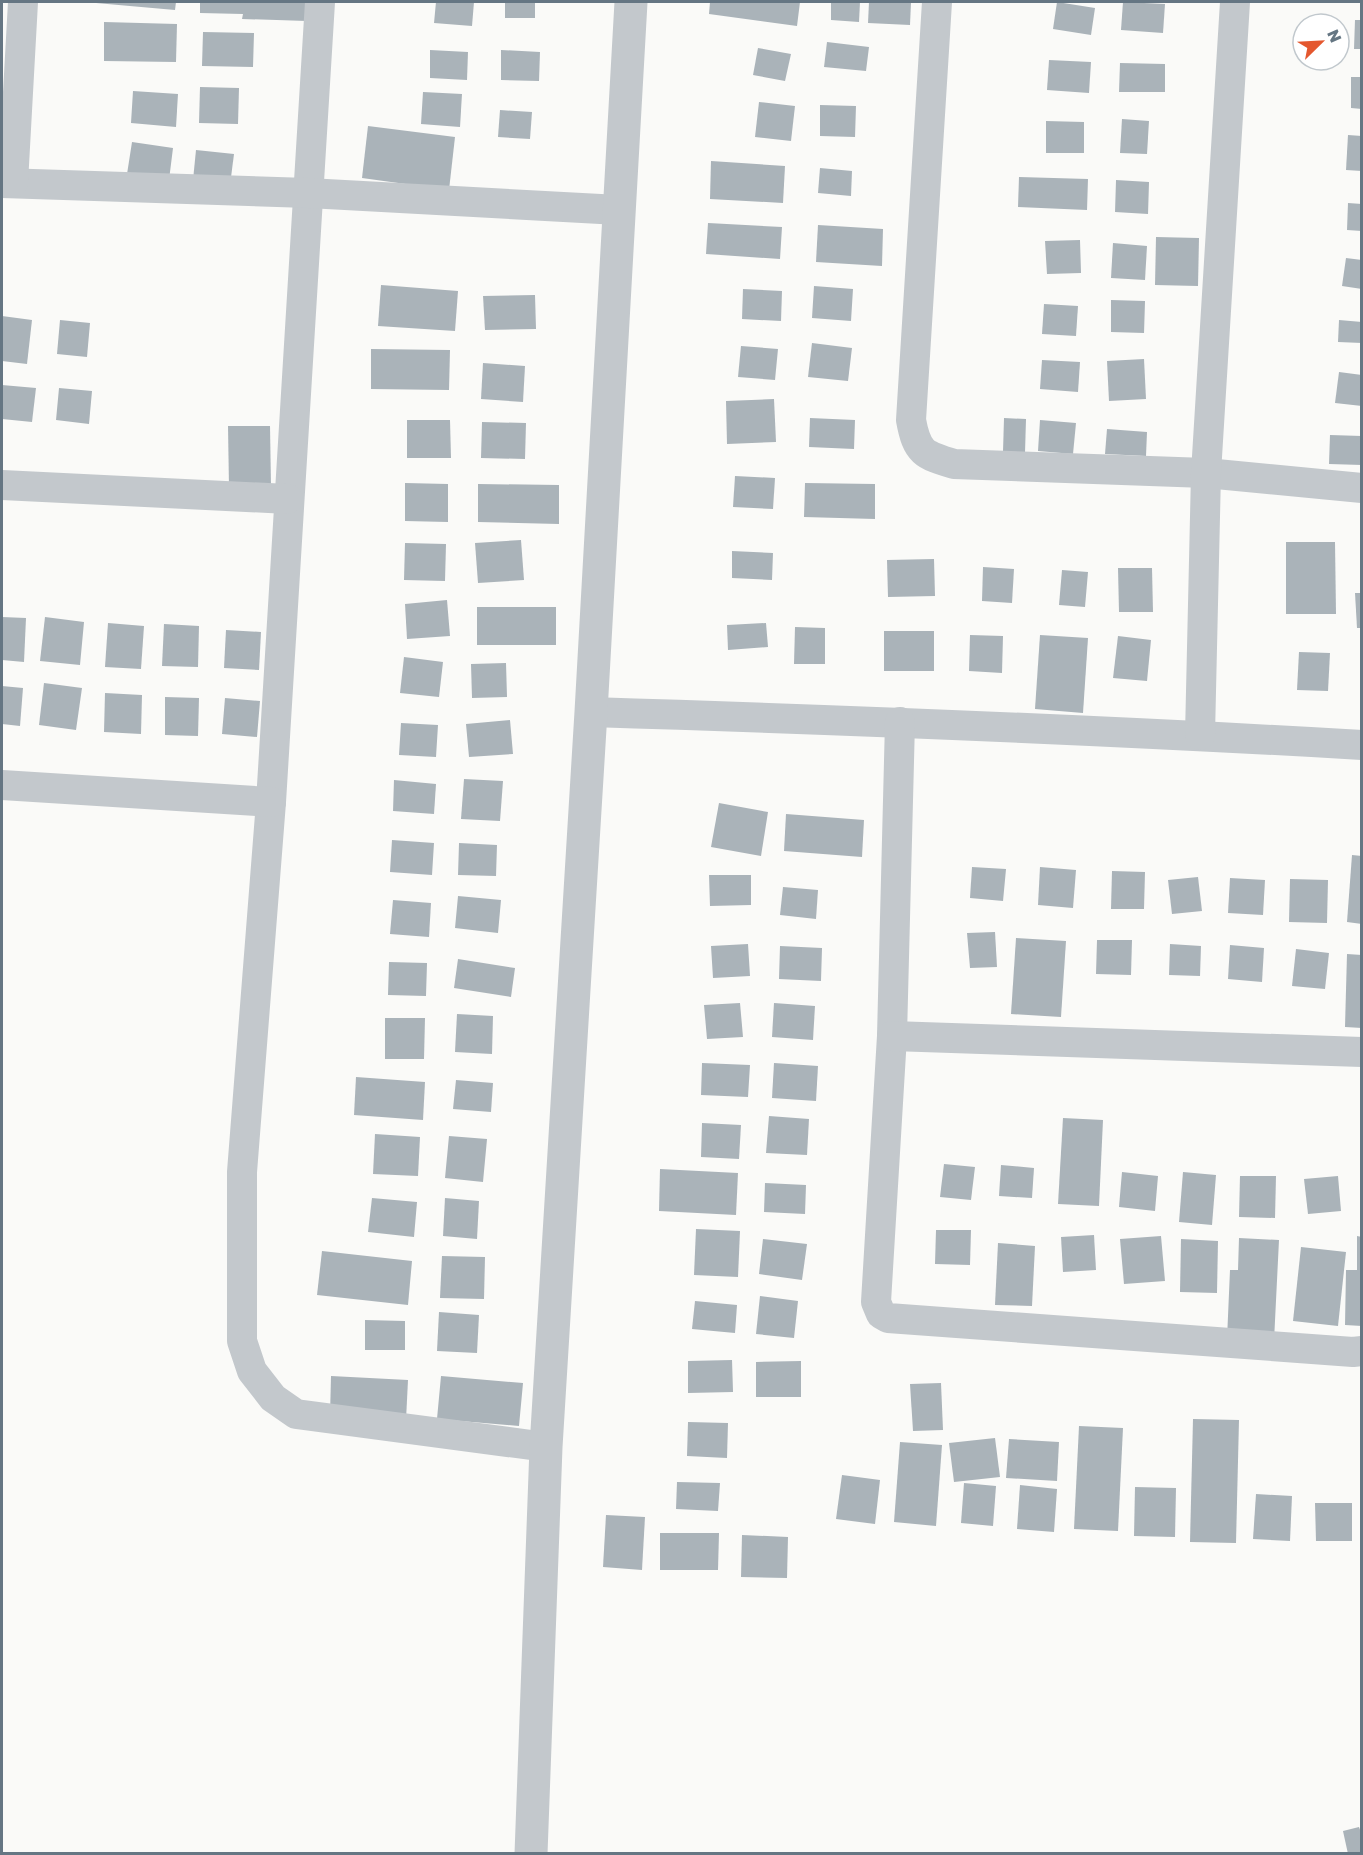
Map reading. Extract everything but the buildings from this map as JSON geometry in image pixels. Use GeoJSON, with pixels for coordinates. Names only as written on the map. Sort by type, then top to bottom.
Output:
{"type":"FeatureCollection","features":[{"type":"Feature","properties":{"kind":"street"},"geometry":{"type":"LineString","coordinates":[[23,2],[7,183],[308,193],[619,210]]}},
{"type":"Feature","properties":{"kind":"street"},"geometry":{"type":"LineString","coordinates":[[320,2],[271,802],[242,1172],[242,1341],[252,1371],[273,1398],[296,1414],[546,1447]]}},
{"type":"Feature","properties":{"kind":"street"},"geometry":{"type":"LineString","coordinates":[[531,1854],[546,1447],[631,2]]}},
{"type":"Feature","properties":{"kind":"street"},"geometry":{"type":"LineString","coordinates":[[937,2],[911,420],[915,442],[930,457],[954,464],[1206,473],[1362,489]]}},
{"type":"Feature","properties":{"kind":"street"},"geometry":{"type":"LineString","coordinates":[[1200,735],[1206,473],[1235,2]]}},
{"type":"Feature","properties":{"kind":"street"},"geometry":{"type":"LineString","coordinates":[[2,485],[288,499]]}},
{"type":"Feature","properties":{"kind":"street"},"geometry":{"type":"LineString","coordinates":[[591,712],[900,722],[1200,735],[1362,745]]}},
{"type":"Feature","properties":{"kind":"street"},"geometry":{"type":"LineString","coordinates":[[900,722],[892,1036],[876,1302],[881,1314],[888,1318],[1353,1352],[1362,1350]]}},
{"type":"Feature","properties":{"kind":"street"},"geometry":{"type":"LineString","coordinates":[[2,785],[271,802]]}},
{"type":"Feature","properties":{"kind":"street"},"geometry":{"type":"LineString","coordinates":[[892,1036],[1362,1052]]}}]}
